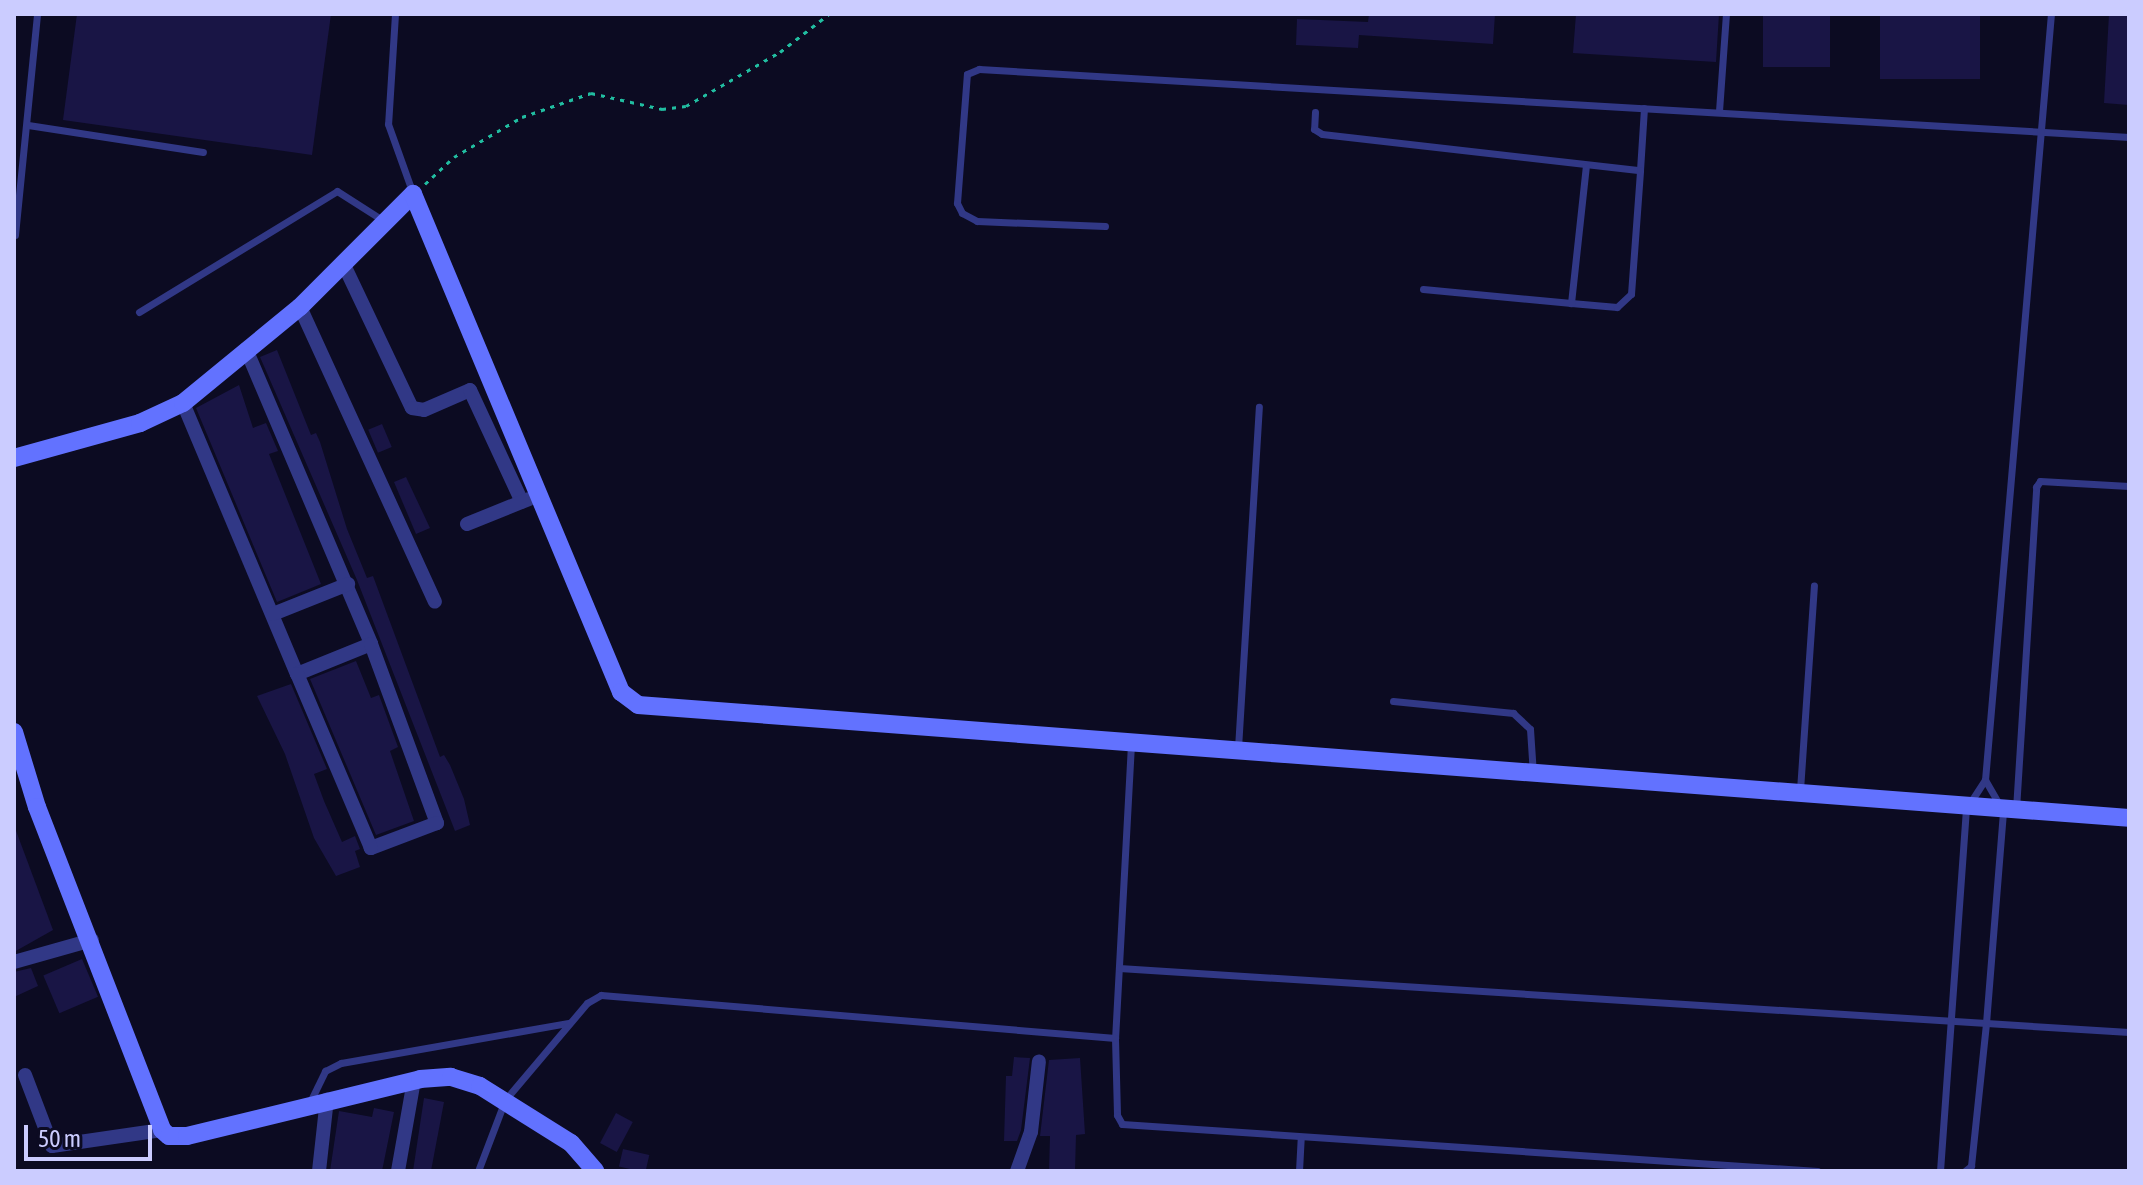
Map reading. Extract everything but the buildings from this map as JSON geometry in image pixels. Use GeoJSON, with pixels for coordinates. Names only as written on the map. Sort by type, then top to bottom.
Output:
{"type":"FeatureCollection","features":[{"type":"Feature","properties":{"kind":"street"},"geometry":{"type":"LineString","coordinates":[[14,458],[140,423],[183,403],[300,307],[413,194],[621,692],[638,705],[1966,809],[2129,818]]}},
{"type":"Feature","properties":{"kind":"street"},"geometry":{"type":"LineString","coordinates":[[344,265],[412,408],[424,410],[470,390],[522,502]]}},
{"type":"Feature","properties":{"kind":"street"},"geometry":{"type":"LineString","coordinates":[[300,307],[435,602]]}},
{"type":"Feature","properties":{"kind":"street"},"geometry":{"type":"LineString","coordinates":[[183,403],[367,845],[378,850],[432,827],[438,816],[348,584],[246,349]]}},
{"type":"Feature","properties":{"kind":"street"},"geometry":{"type":"LineString","coordinates":[[467,524],[540,494]]}},
{"type":"Feature","properties":{"kind":"street"},"geometry":{"type":"LineString","coordinates":[[273,614],[348,584]]}},
{"type":"Feature","properties":{"kind":"street"},"geometry":{"type":"LineString","coordinates":[[297,674],[371,644]]}},
{"type":"Feature","properties":{"kind":"street"},"geometry":{"type":"LineString","coordinates":[[14,732],[37,807],[92,940],[162,1130],[169,1136],[187,1136],[414,1080],[468,1080],[571,1143],[595,1171]]}},
{"type":"Feature","properties":{"kind":"street"},"geometry":{"type":"LineString","coordinates":[[14,962],[92,940]]}},
{"type":"Feature","properties":{"kind":"street"},"geometry":{"type":"LineString","coordinates":[[1017,1171],[1031,1132],[1039,1061]]}},
{"type":"Feature","properties":{"kind":"street"},"geometry":{"type":"LineString","coordinates":[[25,1075],[52,1146],[162,1130]]}},
{"type":"Feature","properties":{"kind":"street"},"geometry":{"type":"LineString","coordinates":[[398,1171],[414,1080]]}},
{"type":"Feature","properties":{"kind":"street"},"geometry":{"type":"LineString","coordinates":[[319,1171],[327,1099]]}},
{"type":"Feature","properties":{"kind":"lane"},"geometry":{"type":"LineString","coordinates":[[15,235],[37,14]]}},
{"type":"Feature","properties":{"kind":"lane"},"geometry":{"type":"LineString","coordinates":[[395,14],[388,124],[413,194]]}},
{"type":"Feature","properties":{"kind":"lane"},"geometry":{"type":"LineString","coordinates":[[1719,111],[1726,14]]}},
{"type":"Feature","properties":{"kind":"lane"},"geometry":{"type":"LineString","coordinates":[[1940,1171],[1955,1019],[1966,809],[1985,780],[2051,14]]}},
{"type":"Feature","properties":{"kind":"lane"},"geometry":{"type":"LineString","coordinates":[[1105,226],[977,221],[962,213],[957,203],[967,74],[979,69],[2043,129],[2129,137]]}},
{"type":"Feature","properties":{"kind":"lane"},"geometry":{"type":"LineString","coordinates":[[1423,289],[1617,307],[1631,294],[1644,108]]}},
{"type":"Feature","properties":{"kind":"lane"},"geometry":{"type":"LineString","coordinates":[[1315,112],[1314,129],[1319,133],[1640,170]]}},
{"type":"Feature","properties":{"kind":"lane"},"geometry":{"type":"LineString","coordinates":[[28,125],[203,152]]}},
{"type":"Feature","properties":{"kind":"lane"},"geometry":{"type":"LineString","coordinates":[[1571,303],[1586,165]]}},
{"type":"Feature","properties":{"kind":"lane"},"geometry":{"type":"LineString","coordinates":[[139,312],[337,191],[384,221]]}},
{"type":"Feature","properties":{"kind":"lane"},"geometry":{"type":"LineString","coordinates":[[1238,750],[1259,407]]}},
{"type":"Feature","properties":{"kind":"lane"},"geometry":{"type":"LineString","coordinates":[[1965,1171],[1971,1166],[2009,811],[2036,487],[2040,481],[2129,486]]}},
{"type":"Feature","properties":{"kind":"lane"},"geometry":{"type":"LineString","coordinates":[[1800,796],[1814,585]]}},
{"type":"Feature","properties":{"kind":"lane"},"geometry":{"type":"LineString","coordinates":[[1393,701],[1513,713],[1530,729],[1533,776]]}},
{"type":"Feature","properties":{"kind":"lane"},"geometry":{"type":"LineString","coordinates":[[1131,742],[1115,1038],[1117,1115],[1122,1124],[1817,1171]]}},
{"type":"Feature","properties":{"kind":"lane"},"geometry":{"type":"LineString","coordinates":[[1985,780],[2009,811]]}},
{"type":"Feature","properties":{"kind":"lane"},"geometry":{"type":"LineString","coordinates":[[1119,968],[2129,1032]]}},
{"type":"Feature","properties":{"kind":"lane"},"geometry":{"type":"LineString","coordinates":[[478,1171],[505,1100],[569,1023],[601,995],[1115,1038]]}},
{"type":"Feature","properties":{"kind":"lane"},"geometry":{"type":"LineString","coordinates":[[309,1105],[325,1071],[341,1063],[569,1023]]}},
{"type":"Feature","properties":{"kind":"lane"},"geometry":{"type":"LineString","coordinates":[[1299,1171],[1301,1138]]}},
{"type":"Feature","properties":{"kind":"path"},"geometry":{"type":"LineString","coordinates":[[413,194],[454,157],[522,117],[591,93],[662,109],[686,106],[780,52],[829,14]]}}]}
